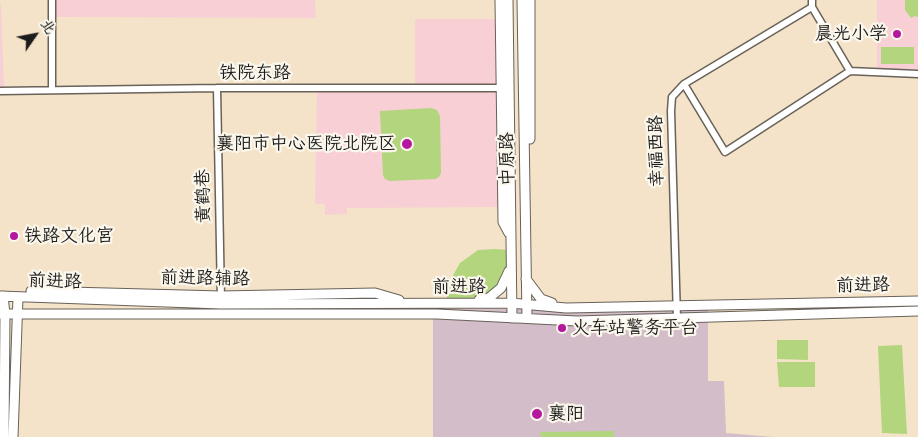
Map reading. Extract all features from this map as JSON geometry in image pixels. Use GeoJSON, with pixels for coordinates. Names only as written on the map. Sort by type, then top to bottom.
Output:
{"type":"FeatureCollection","features":[{"type":"Feature","properties":{"kind":"main road"},"geometry":{"type":"LineString","coordinates":[[500,0],[506,88]]}},
{"type":"Feature","properties":{"kind":"main road","name":"中原路"},"geometry":{"type":"LineString","coordinates":[[508,0],[506,88],[512,318]]}},
{"type":"Feature","properties":{"kind":"main road","name":"中原路"},"geometry":{"type":"LineString","coordinates":[[522,0],[527,318]]}},
{"type":"Feature","properties":{"kind":"main road"},"geometry":{"type":"LineString","coordinates":[[526,236],[531,226],[530,0]]}},
{"type":"Feature","properties":{"kind":"main road"},"geometry":{"type":"LineString","coordinates":[[459,302],[489,298],[501,288],[511,269]]}},
{"type":"Feature","properties":{"kind":"main road"},"geometry":{"type":"LineString","coordinates":[[526,279],[541,299],[566,308]]}},
{"type":"Feature","properties":{"kind":"main road"},"geometry":{"type":"LineString","coordinates":[[1,294],[4,437]]}},
{"type":"Feature","properties":{"kind":"main road","name":"前进路"},"geometry":{"type":"LineString","coordinates":[[1,294],[18,296],[221,300],[511,303],[566,308],[918,301]]}},
{"type":"Feature","properties":{"kind":"main road","name":"前进路辅路"},"geometry":{"type":"LineString","coordinates":[[1,294],[221,300]]}},
{"type":"Feature","properties":{"kind":"main road"},"geometry":{"type":"LineString","coordinates":[[13,437],[18,296]]}},
{"type":"Feature","properties":{"kind":"main road","name":"前进路"},"geometry":{"type":"LineString","coordinates":[[2,314],[437,314],[577,321],[918,311]]}},
{"type":"Feature","properties":{"kind":"street"},"geometry":{"type":"LineString","coordinates":[[52,0],[52,90]]}},
{"type":"Feature","properties":{"kind":"street"},"geometry":{"type":"LineString","coordinates":[[812,0],[812,8],[850,71]]}},
{"type":"Feature","properties":{"kind":"street","name":"幸福西路"},"geometry":{"type":"LineString","coordinates":[[677,319],[672,98],[684,84],[812,8]]}},
{"type":"Feature","properties":{"kind":"street"},"geometry":{"type":"LineString","coordinates":[[684,84],[724,152],[850,71],[918,74]]}},
{"type":"Feature","properties":{"kind":"street","name":"黄鹤巷"},"geometry":{"type":"LineString","coordinates":[[217,88],[221,300]]}},
{"type":"Feature","properties":{"kind":"street","name":"铁院东路"},"geometry":{"type":"LineString","coordinates":[[0,90],[506,88]]}},
{"type":"Feature","properties":{"kind":"shaded area"},"geometry":{"type":"Polygon","coordinates":[[[52,0],[315,0],[316,18],[52,17],[52,0]]]}},
{"type":"Feature","properties":{"kind":"shaded area","name":"晨光小学"},"geometry":{"type":"Polygon","coordinates":[[[877,0],[918,0],[918,69],[877,69],[877,0]]]}},
{"type":"Feature","properties":{"kind":"shaded area"},"geometry":{"type":"Polygon","coordinates":[[[1,4],[4,89],[0,89],[1,4]]]}},
{"type":"Feature","properties":{"kind":"shaded area","name":"襄阳市中心医院北院区"},"geometry":{"type":"Polygon","coordinates":[[[415,19],[497,19],[499,207],[347,208],[347,214],[325,215],[325,204],[315,204],[317,84],[415,84],[415,19]]]}},
{"type":"Feature","properties":{"kind":"shaded area"},"geometry":{"type":"Polygon","coordinates":[[[433,309],[708,309],[708,381],[724,381],[726,433],[773,437],[433,437],[433,309]]]}},
{"type":"Feature","properties":{"kind":"green space"},"geometry":{"type":"Polygon","coordinates":[[[905,0],[918,0],[918,17],[911,18],[905,10],[905,0]]]}},
{"type":"Feature","properties":{"kind":"green space"},"geometry":{"type":"Polygon","coordinates":[[[881,47],[914,47],[914,64],[881,64],[881,47]]]}},
{"type":"Feature","properties":{"kind":"green space"},"geometry":{"type":"Polygon","coordinates":[[[431,108],[437,110],[440,116],[441,173],[439,177],[435,179],[390,181],[385,179],[383,175],[380,111],[431,108]]]}},
{"type":"Feature","properties":{"kind":"green space"},"geometry":{"type":"Polygon","coordinates":[[[478,250],[511,250],[511,269],[489,298],[446,303],[448,284],[460,263],[478,250]]]}},
{"type":"Feature","properties":{"kind":"green space"},"geometry":{"type":"Polygon","coordinates":[[[777,340],[808,340],[808,360],[777,359],[777,340]]]}},
{"type":"Feature","properties":{"kind":"green space"},"geometry":{"type":"Polygon","coordinates":[[[902,345],[907,434],[882,433],[878,346],[902,345]]]}},
{"type":"Feature","properties":{"kind":"green space"},"geometry":{"type":"Polygon","coordinates":[[[777,362],[815,362],[815,387],[779,387],[777,362]]]}},
{"type":"Feature","properties":{"kind":"green space"},"geometry":{"type":"Polygon","coordinates":[[[614,431],[614,437],[541,437],[540,432],[614,431]]]}},
{"type":"Feature","properties":{"kind":"place","name":"晨光小学"},"geometry":{"type":"Point","coordinates":[897,34]}},
{"type":"Feature","properties":{"kind":"place","name":"襄阳市中心医院北院区"},"geometry":{"type":"Point","coordinates":[407,144]}},
{"type":"Feature","properties":{"kind":"place","name":"铁路文化宫"},"geometry":{"type":"Point","coordinates":[14,236]}},
{"type":"Feature","properties":{"kind":"place","name":"火车站警务平台"},"geometry":{"type":"Point","coordinates":[562,328]}},
{"type":"Feature","properties":{"kind":"place","name":"襄阳"},"geometry":{"type":"Point","coordinates":[537,414]}}]}
